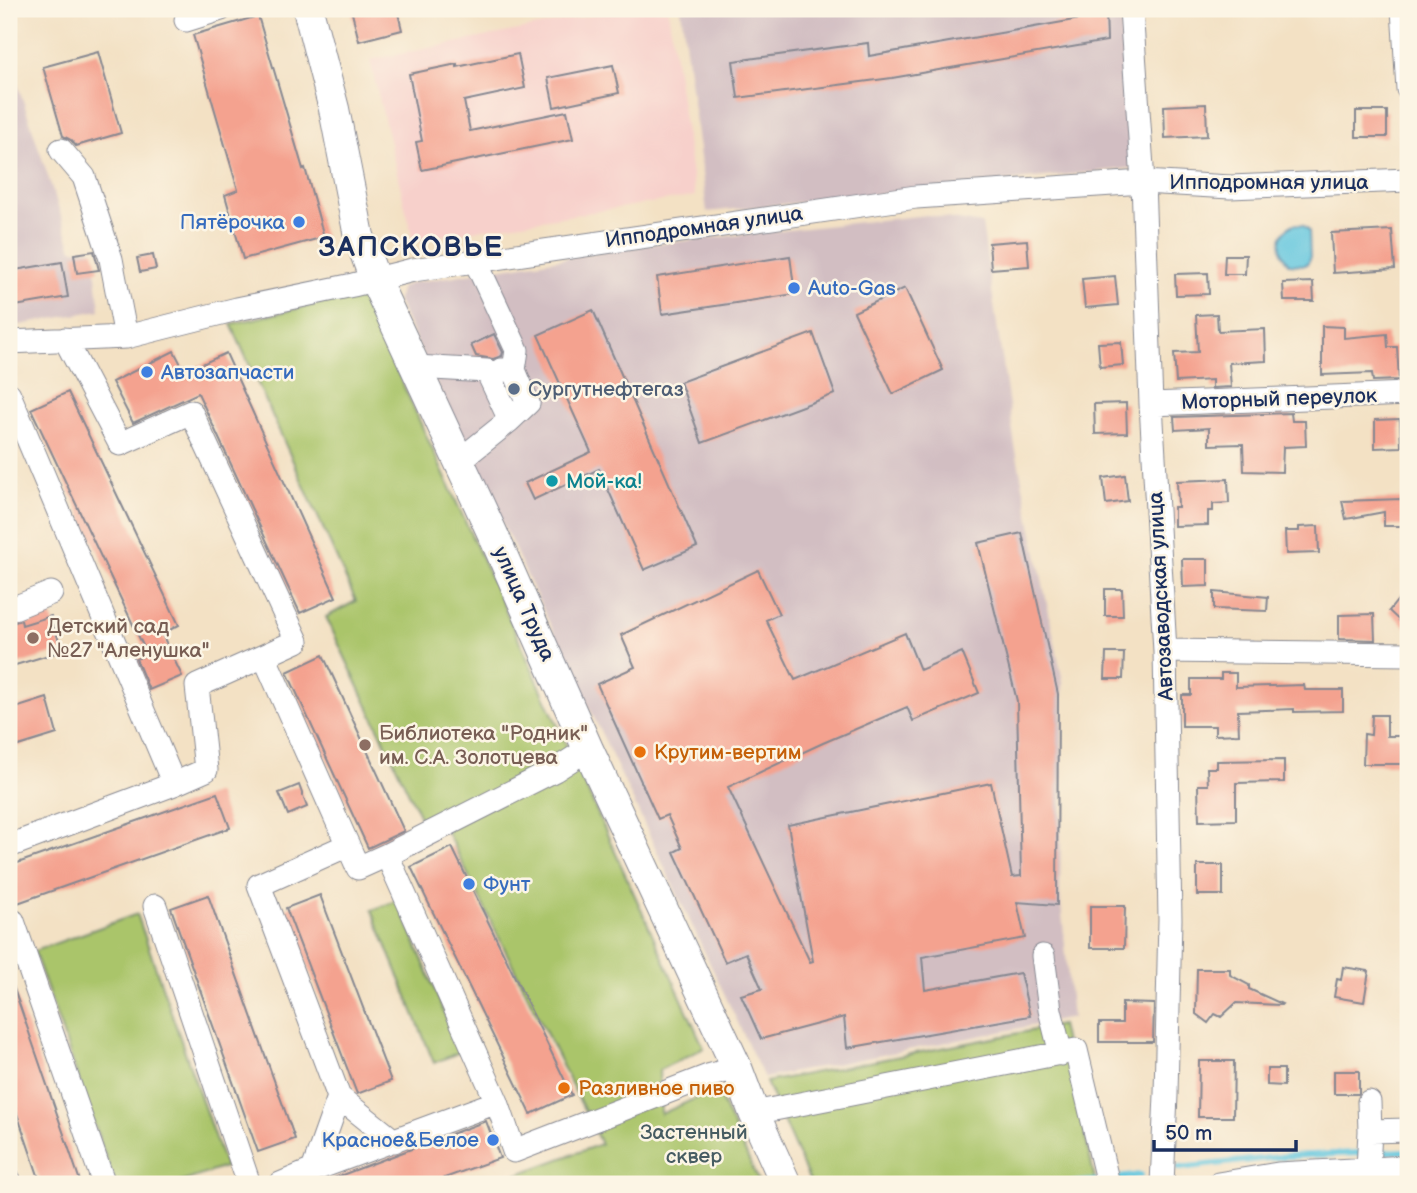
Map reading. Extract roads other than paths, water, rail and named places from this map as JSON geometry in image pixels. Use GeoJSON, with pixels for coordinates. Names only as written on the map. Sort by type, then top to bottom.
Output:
{"type":"FeatureCollection","features":[{"type":"Feature","properties":{"kind":"main road","name":"улица Труда"},"geometry":{"type":"LineString","coordinates":[[308,9],[334,109],[359,236],[375,280],[496,541],[588,749],[737,1068],[786,1184]]}},
{"type":"Feature","properties":{"kind":"street"},"geometry":{"type":"LineString","coordinates":[[186,20],[221,9]]}},
{"type":"Feature","properties":{"kind":"street","name":"Автозаводская улица"},"geometry":{"type":"LineString","coordinates":[[1131,9],[1143,182],[1151,404],[1165,651],[1170,919],[1161,1184]]}},
{"type":"Feature","properties":{"kind":"street"},"geometry":{"type":"LineString","coordinates":[[1404,9],[1408,89]]}},
{"type":"Feature","properties":{"kind":"street"},"geometry":{"type":"LineString","coordinates":[[61,150],[84,177],[111,259],[126,337]]}},
{"type":"Feature","properties":{"kind":"street","name":"Ипподромная улица"},"geometry":{"type":"LineString","coordinates":[[9,342],[126,337],[413,270],[916,197],[1143,182],[1230,187],[1408,180]]}},
{"type":"Feature","properties":{"kind":"street"},"geometry":{"type":"LineString","coordinates":[[459,461],[510,421],[528,403],[514,370],[517,350],[475,260]]}},
{"type":"Feature","properties":{"kind":"street"},"geometry":{"type":"LineString","coordinates":[[9,846],[206,770],[198,686],[297,640],[191,412],[120,444],[65,339]]}},
{"type":"Feature","properties":{"kind":"street"},"geometry":{"type":"LineString","coordinates":[[416,367],[514,370]]}},
{"type":"Feature","properties":{"kind":"street"},"geometry":{"type":"LineString","coordinates":[[488,370],[510,421]]}},
{"type":"Feature","properties":{"kind":"street"},"geometry":{"type":"LineString","coordinates":[[9,394],[174,783]]}},
{"type":"Feature","properties":{"kind":"street","name":"Моторный переулок"},"geometry":{"type":"LineString","coordinates":[[1151,404],[1408,394]]}},
{"type":"Feature","properties":{"kind":"street"},"geometry":{"type":"LineString","coordinates":[[9,610],[51,593]]}},
{"type":"Feature","properties":{"kind":"street"},"geometry":{"type":"LineString","coordinates":[[1165,651],[1408,654]]}},
{"type":"Feature","properties":{"kind":"street"},"geometry":{"type":"LineString","coordinates":[[264,656],[358,868],[555,770],[588,749]]}},
{"type":"Feature","properties":{"kind":"street"},"geometry":{"type":"LineString","coordinates":[[348,845],[258,884],[339,1097],[394,1141]]}},
{"type":"Feature","properties":{"kind":"street"},"geometry":{"type":"LineString","coordinates":[[387,855],[497,1102],[514,1151],[711,1075],[737,1068]]}},
{"type":"Feature","properties":{"kind":"street"},"geometry":{"type":"LineString","coordinates":[[155,906],[249,1184]]}},
{"type":"Feature","properties":{"kind":"street"},"geometry":{"type":"LineString","coordinates":[[9,922],[13,921],[104,1184]]}},
{"type":"Feature","properties":{"kind":"street"},"geometry":{"type":"LineString","coordinates":[[1043,956],[1050,1010],[1061,1054]]}},
{"type":"Feature","properties":{"kind":"street"},"geometry":{"type":"LineString","coordinates":[[754,1113],[1076,1051],[1108,1184]]}},
{"type":"Feature","properties":{"kind":"street"},"geometry":{"type":"LineString","coordinates":[[313,1170],[339,1097]]}},
{"type":"Feature","properties":{"kind":"street"},"geometry":{"type":"LineString","coordinates":[[280,1184],[497,1102]]}},
{"type":"Feature","properties":{"kind":"street"},"geometry":{"type":"LineString","coordinates":[[1369,1102],[1369,1151]]}},
{"type":"Feature","properties":{"kind":"street"},"geometry":{"type":"LineString","coordinates":[[1218,1184],[1278,1174],[1369,1151],[1408,1130]]}},
{"type":"Feature","properties":{"kind":"street"},"geometry":{"type":"LineString","coordinates":[[1369,1151],[1408,1167]]}},
{"type":"Feature","properties":{"kind":"water"},"geometry":{"type":"Polygon","coordinates":[[[1294,224],[1303,225],[1309,231],[1310,259],[1306,265],[1289,264],[1282,253],[1284,232],[1294,224]]]}},
{"type":"Feature","properties":{"kind":"waterway"},"geometry":{"type":"LineString","coordinates":[[1179,1168],[1287,1156],[1408,1151]]}},
{"type":"Feature","properties":{"kind":"waterway"},"geometry":{"type":"LineString","coordinates":[[1120,1178],[1140,1175]]}},
{"type":"Feature","properties":{"kind":"waterway"},"geometry":{"type":"LineString","coordinates":[[1068,1184],[1095,1181]]}},
{"type":"Feature","properties":{"kind":"place","name":"Пятёрочка"},"geometry":{"type":"Point","coordinates":[299,222]}},
{"type":"Feature","properties":{"kind":"place","name":"Auto-Gas"},"geometry":{"type":"Point","coordinates":[794,288]}},
{"type":"Feature","properties":{"kind":"place","name":"Автозапчасти"},"geometry":{"type":"Point","coordinates":[147,372]}},
{"type":"Feature","properties":{"kind":"place","name":"Сургутнефтегаз"},"geometry":{"type":"Point","coordinates":[514,389]}},
{"type":"Feature","properties":{"kind":"place","name":"Мой-ка!"},"geometry":{"type":"Point","coordinates":[552,481]}},
{"type":"Feature","properties":{"kind":"place","name":"Детский сад №27 \"Аленушка\""},"geometry":{"type":"Point","coordinates":[33,638]}},
{"type":"Feature","properties":{"kind":"place","name":"Библиотека \"Родник\" им. С.А. Золотцева"},"geometry":{"type":"Point","coordinates":[365,745]}},
{"type":"Feature","properties":{"kind":"place","name":"Крутим-вертим"},"geometry":{"type":"Point","coordinates":[640,752]}},
{"type":"Feature","properties":{"kind":"place","name":"Фунт"},"geometry":{"type":"Point","coordinates":[469,884]}},
{"type":"Feature","properties":{"kind":"place","name":"Разливное пиво"},"geometry":{"type":"Point","coordinates":[564,1088]}},
{"type":"Feature","properties":{"kind":"place","name":"Красное&Белое"},"geometry":{"type":"Point","coordinates":[493,1140]}},
{"type":"Feature","properties":{"kind":"district","name":"ЗАПСКОВЬЕ"},"geometry":{"type":"Point","coordinates":[411,247]}},
{"type":"Feature","properties":{"kind":"park label","name":"Застенный сквер"},"geometry":{"type":"Point","coordinates":[694,1144]}}]}
